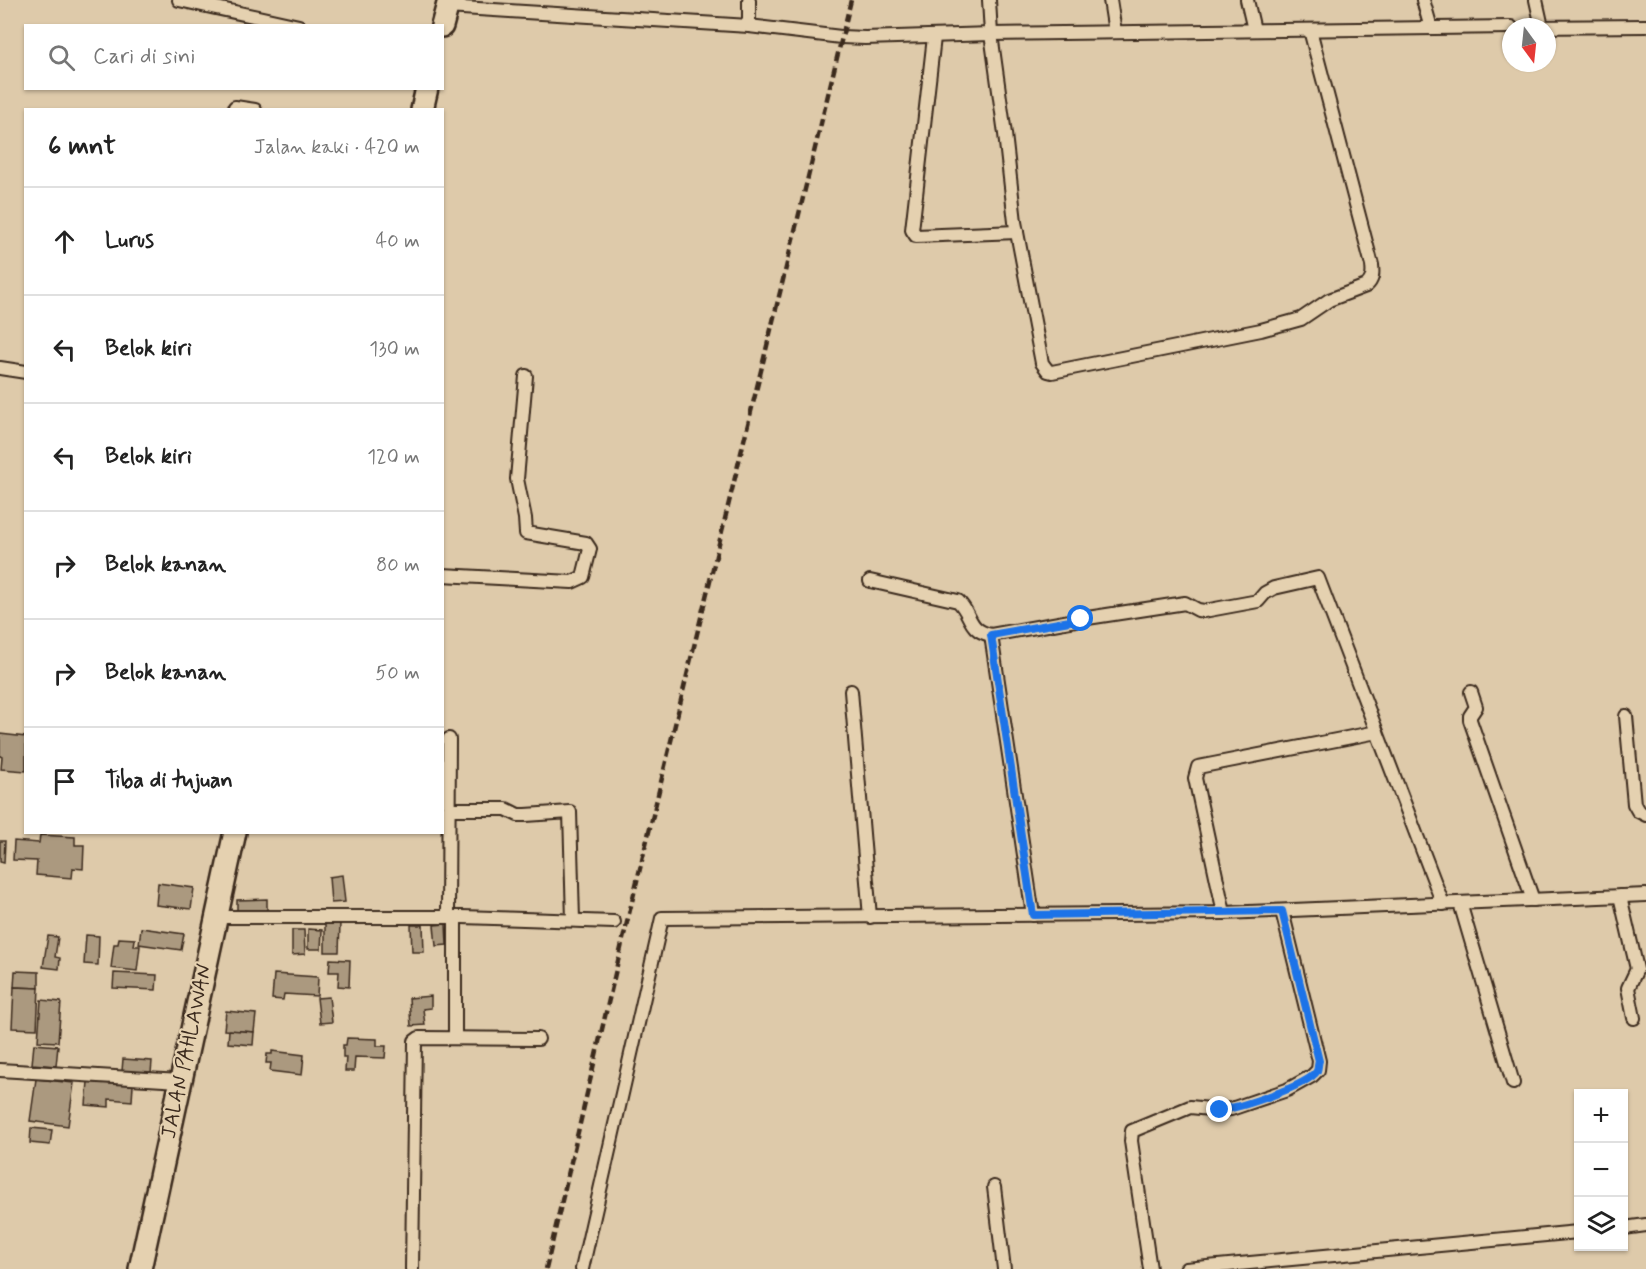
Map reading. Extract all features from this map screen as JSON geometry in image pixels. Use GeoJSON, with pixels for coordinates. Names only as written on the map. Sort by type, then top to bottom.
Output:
{"type":"FeatureCollection","features":[{"type":"Feature","properties":{"kind":"highway"},"geometry":{"type":"LineString","coordinates":[[423,108],[427,90]]}},
{"type":"Feature","properties":{"kind":"highway","name":"JALAN PAHLAWAN"},"geometry":{"type":"LineString","coordinates":[[140,1269],[235,834]]}},
{"type":"Feature","properties":{"kind":"street"},"geometry":{"type":"LineString","coordinates":[[179,0],[290,24]]}},
{"type":"Feature","properties":{"kind":"street"},"geometry":{"type":"LineString","coordinates":[[749,0],[749,26]]}},
{"type":"Feature","properties":{"kind":"street"},"geometry":{"type":"LineString","coordinates":[[989,0],[991,34],[1017,232],[1038,347],[1045,368],[1052,372],[1281,325],[1301,319],[1329,300],[1366,286],[1373,276],[1372,265],[1310,30]]}},
{"type":"Feature","properties":{"kind":"street"},"geometry":{"type":"LineString","coordinates":[[1110,0],[1115,32]]}},
{"type":"Feature","properties":{"kind":"street"},"geometry":{"type":"LineString","coordinates":[[1247,0],[1254,30]]}},
{"type":"Feature","properties":{"kind":"street"},"geometry":{"type":"LineString","coordinates":[[1423,0],[1431,28]]}},
{"type":"Feature","properties":{"kind":"street"},"geometry":{"type":"LineString","coordinates":[[1536,0],[1540,18]]}},
{"type":"Feature","properties":{"kind":"street"},"geometry":{"type":"LineString","coordinates":[[446,11],[749,26],[841,37],[1502,27]]}},
{"type":"Feature","properties":{"kind":"street"},"geometry":{"type":"LineString","coordinates":[[1556,27],[1646,26]]}},
{"type":"Feature","properties":{"kind":"street"},"geometry":{"type":"LineString","coordinates":[[934,37],[914,234],[916,236],[1017,232]]}},
{"type":"Feature","properties":{"kind":"street"},"geometry":{"type":"LineString","coordinates":[[235,107],[242,108]]}},
{"type":"Feature","properties":{"kind":"street"},"geometry":{"type":"LineString","coordinates":[[0,368],[24,372]]}},
{"type":"Feature","properties":{"kind":"street"},"geometry":{"type":"LineString","coordinates":[[444,575],[572,582],[583,577],[590,549],[586,543],[526,533],[518,479],[526,376]]}},
{"type":"Feature","properties":{"kind":"street"},"geometry":{"type":"LineString","coordinates":[[870,580],[958,601],[963,606],[971,624],[978,631],[991,635],[1185,603],[1204,610],[1247,603],[1258,601],[1274,588],[1318,578],[1443,904]]}},
{"type":"Feature","properties":{"kind":"street"},"geometry":{"type":"LineString","coordinates":[[991,635],[1033,915]]}},
{"type":"Feature","properties":{"kind":"street"},"geometry":{"type":"LineString","coordinates":[[851,691],[870,917]]}},
{"type":"Feature","properties":{"kind":"street"},"geometry":{"type":"LineString","coordinates":[[1471,692],[1476,707],[1470,720],[1533,900]]}},
{"type":"Feature","properties":{"kind":"street"},"geometry":{"type":"LineString","coordinates":[[1626,716],[1634,804],[1638,811],[1646,816]]}},
{"type":"Feature","properties":{"kind":"street"},"geometry":{"type":"LineString","coordinates":[[1224,913],[1196,778],[1198,767],[1377,732]]}},
{"type":"Feature","properties":{"kind":"street"},"geometry":{"type":"LineString","coordinates":[[449,738],[455,1038]]}},
{"type":"Feature","properties":{"kind":"street"},"geometry":{"type":"LineString","coordinates":[[449,809],[506,809],[518,815],[570,812],[573,921]]}},
{"type":"Feature","properties":{"kind":"street"},"geometry":{"type":"LineString","coordinates":[[582,1269],[662,918],[1224,913],[1646,895]]}},
{"type":"Feature","properties":{"kind":"street"},"geometry":{"type":"LineString","coordinates":[[1620,896],[1637,969],[1628,988],[1634,1018]]}},
{"type":"Feature","properties":{"kind":"street"},"geometry":{"type":"LineString","coordinates":[[1460,903],[1513,1083]]}},
{"type":"Feature","properties":{"kind":"street"},"geometry":{"type":"LineString","coordinates":[[1150,1269],[1131,1141],[1132,1131],[1190,1107],[1231,1109],[1287,1090],[1318,1070],[1319,1061],[1282,911]]}},
{"type":"Feature","properties":{"kind":"street"},"geometry":{"type":"LineString","coordinates":[[216,917],[452,917],[614,922]]}},
{"type":"Feature","properties":{"kind":"street"},"geometry":{"type":"LineString","coordinates":[[412,1269],[415,1041],[419,1038],[538,1039]]}},
{"type":"Feature","properties":{"kind":"street"},"geometry":{"type":"LineString","coordinates":[[0,1070],[180,1081]]}},
{"type":"Feature","properties":{"kind":"street"},"geometry":{"type":"LineString","coordinates":[[993,1187],[1004,1269]]}},
{"type":"Feature","properties":{"kind":"street"},"geometry":{"type":"LineString","coordinates":[[1628,1227],[1646,1225]]}},
{"type":"Feature","properties":{"kind":"street"},"geometry":{"type":"LineString","coordinates":[[1186,1269],[1259,1266],[1574,1232]]}},
{"type":"Feature","properties":{"kind":"building"},"geometry":{"type":"Polygon","coordinates":[[[0,734],[24,737],[24,771],[1,769],[2,757],[0,756],[0,734]]]}},
{"type":"Feature","properties":{"kind":"building"},"geometry":{"type":"Polygon","coordinates":[[[40,835],[75,837],[75,845],[84,845],[83,869],[73,868],[72,878],[36,875],[37,861],[13,860],[14,841],[39,843],[40,835]]]}},
{"type":"Feature","properties":{"kind":"building"},"geometry":{"type":"Polygon","coordinates":[[[0,841],[5,841],[4,863],[0,862],[0,841]]]}},
{"type":"Feature","properties":{"kind":"building"},"geometry":{"type":"Polygon","coordinates":[[[342,875],[345,902],[331,903],[329,877],[342,875]]]}},
{"type":"Feature","properties":{"kind":"building"},"geometry":{"type":"Polygon","coordinates":[[[158,883],[194,888],[191,909],[156,905],[158,883]]]}},
{"type":"Feature","properties":{"kind":"building"},"geometry":{"type":"Polygon","coordinates":[[[267,899],[267,913],[237,913],[237,900],[267,899]]]}},
{"type":"Feature","properties":{"kind":"building"},"geometry":{"type":"Polygon","coordinates":[[[325,923],[340,923],[339,952],[325,952],[325,923]]]}},
{"type":"Feature","properties":{"kind":"building"},"geometry":{"type":"Polygon","coordinates":[[[446,924],[447,945],[436,946],[434,925],[446,924]]]}},
{"type":"Feature","properties":{"kind":"building"},"geometry":{"type":"Polygon","coordinates":[[[411,925],[423,925],[424,952],[412,952],[411,925]]]}},
{"type":"Feature","properties":{"kind":"building"},"geometry":{"type":"Polygon","coordinates":[[[141,928],[184,934],[181,950],[139,944],[141,928]]]}},
{"type":"Feature","properties":{"kind":"building"},"geometry":{"type":"Polygon","coordinates":[[[308,929],[322,930],[321,949],[308,949],[308,929]]]}},
{"type":"Feature","properties":{"kind":"building"},"geometry":{"type":"Polygon","coordinates":[[[292,930],[304,930],[305,954],[292,955],[292,930]]]}},
{"type":"Feature","properties":{"kind":"building"},"geometry":{"type":"Polygon","coordinates":[[[86,935],[99,936],[98,965],[84,964],[86,935]]]}},
{"type":"Feature","properties":{"kind":"building"},"geometry":{"type":"Polygon","coordinates":[[[48,936],[58,937],[55,957],[60,958],[59,969],[43,967],[48,936]]]}},
{"type":"Feature","properties":{"kind":"building"},"geometry":{"type":"Polygon","coordinates":[[[119,938],[135,939],[134,946],[140,946],[137,971],[111,968],[114,944],[118,944],[119,938]]]}},
{"type":"Feature","properties":{"kind":"building"},"geometry":{"type":"Polygon","coordinates":[[[330,959],[350,960],[349,987],[338,986],[339,972],[329,972],[330,959]]]}},
{"type":"Feature","properties":{"kind":"building"},"geometry":{"type":"Polygon","coordinates":[[[15,971],[39,972],[39,988],[14,987],[15,971]]]}},
{"type":"Feature","properties":{"kind":"building"},"geometry":{"type":"Polygon","coordinates":[[[114,973],[157,975],[156,990],[113,988],[114,973]]]}},
{"type":"Feature","properties":{"kind":"building"},"geometry":{"type":"Polygon","coordinates":[[[274,974],[318,977],[317,996],[284,994],[283,1000],[272,999],[274,974]]]}},
{"type":"Feature","properties":{"kind":"building"},"geometry":{"type":"Polygon","coordinates":[[[14,987],[39,988],[37,1029],[12,1028],[14,987]]]}},
{"type":"Feature","properties":{"kind":"building"},"geometry":{"type":"Polygon","coordinates":[[[431,996],[431,1008],[423,1009],[425,1025],[411,1026],[409,998],[431,996]]]}},
{"type":"Feature","properties":{"kind":"building"},"geometry":{"type":"Polygon","coordinates":[[[329,997],[332,1022],[320,1023],[317,998],[329,997]]]}},
{"type":"Feature","properties":{"kind":"building"},"geometry":{"type":"Polygon","coordinates":[[[41,1000],[61,1002],[58,1042],[38,1041],[41,1000]]]}},
{"type":"Feature","properties":{"kind":"building"},"geometry":{"type":"Polygon","coordinates":[[[226,1011],[256,1014],[254,1032],[224,1030],[226,1011]]]}},
{"type":"Feature","properties":{"kind":"building"},"geometry":{"type":"Polygon","coordinates":[[[229,1030],[254,1032],[253,1045],[228,1043],[229,1030]]]}},
{"type":"Feature","properties":{"kind":"building"},"geometry":{"type":"Polygon","coordinates":[[[347,1038],[377,1039],[377,1046],[386,1046],[385,1058],[355,1057],[354,1071],[345,1071],[346,1057],[343,1057],[343,1045],[346,1045],[347,1038]]]}},
{"type":"Feature","properties":{"kind":"building"},"geometry":{"type":"Polygon","coordinates":[[[34,1044],[58,1046],[56,1066],[32,1064],[34,1044]]]}},
{"type":"Feature","properties":{"kind":"building"},"geometry":{"type":"Polygon","coordinates":[[[272,1051],[304,1055],[302,1075],[270,1071],[271,1063],[266,1063],[267,1054],[272,1054],[272,1051]]]}},
{"type":"Feature","properties":{"kind":"building"},"geometry":{"type":"Polygon","coordinates":[[[123,1059],[152,1061],[151,1073],[122,1071],[123,1059]]]}},
{"type":"Feature","properties":{"kind":"building"},"geometry":{"type":"Polygon","coordinates":[[[36,1079],[74,1083],[68,1126],[30,1121],[36,1079]]]}},
{"type":"Feature","properties":{"kind":"building"},"geometry":{"type":"Polygon","coordinates":[[[88,1082],[133,1085],[132,1101],[109,1099],[109,1107],[86,1105],[88,1082]]]}},
{"type":"Feature","properties":{"kind":"building"},"geometry":{"type":"Polygon","coordinates":[[[31,1128],[52,1130],[50,1145],[30,1143],[31,1128]]]}},
{"type":"Feature","properties":{"kind":"railway"},"geometry":{"type":"LineString","coordinates":[[546,1269],[628,918],[851,0]]}},
{"type":"Feature","properties":{"kind":"route"},"geometry":{"type":"LineString","coordinates":[[1081,619],[991,635],[1033,915],[1282,911],[1319,1061],[1318,1070],[1287,1090],[1231,1109],[1220,1110]]}}]}
